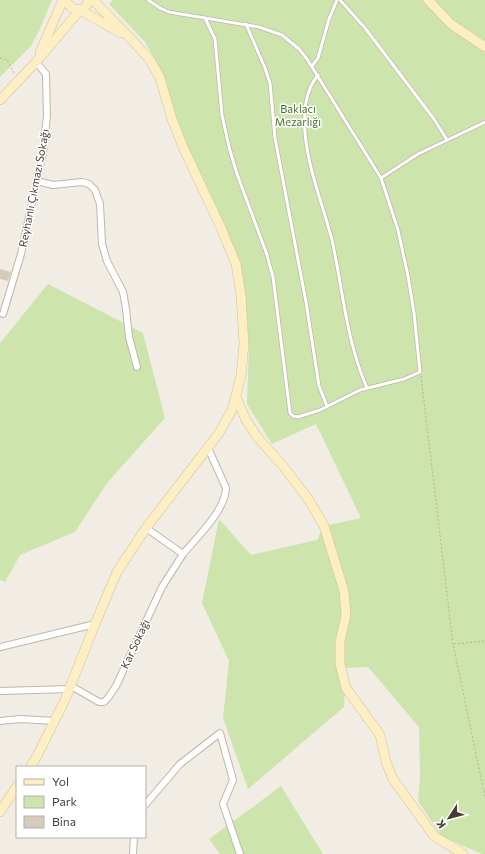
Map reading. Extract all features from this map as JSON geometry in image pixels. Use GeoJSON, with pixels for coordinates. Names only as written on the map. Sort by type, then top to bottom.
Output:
{"type":"FeatureCollection","features":[{"type":"Feature","properties":{"kind":"street"},"geometry":{"type":"LineString","coordinates":[[36,62],[65,0],[72,8],[80,10],[132,40]]}},
{"type":"Feature","properties":{"kind":"street"},"geometry":{"type":"LineString","coordinates":[[0,100],[36,62],[90,0]]}},
{"type":"Feature","properties":{"kind":"street"},"geometry":{"type":"LineString","coordinates":[[31,766],[55,721],[70,688],[117,572],[146,528],[208,448],[232,410],[241,376],[244,344],[241,295],[236,264],[183,147],[172,119],[160,78],[150,60],[93,0]]}},
{"type":"Feature","properties":{"kind":"street"},"geometry":{"type":"LineString","coordinates":[[428,0],[451,24],[485,47]]}},
{"type":"Feature","properties":{"kind":"street","name":"Reyhanlı Çıkmazı Sokağı"},"geometry":{"type":"LineString","coordinates":[[3,314],[22,254],[43,152],[47,116],[46,74],[36,62]]}},
{"type":"Feature","properties":{"kind":"street"},"geometry":{"type":"LineString","coordinates":[[37,181],[53,185],[82,182],[89,184],[95,190],[100,204],[102,244],[106,261],[123,292],[129,337],[137,367]]}},
{"type":"Feature","properties":{"kind":"street"},"geometry":{"type":"LineString","coordinates":[[236,397],[246,420],[258,438],[284,466],[309,500],[324,526],[344,591],[346,615],[340,642],[340,664],[346,688],[380,735],[386,762],[393,779],[434,836],[443,843],[454,847],[463,854]]}},
{"type":"Feature","properties":{"kind":"street"},"geometry":{"type":"LineString","coordinates":[[146,528],[183,554],[221,508],[226,494],[226,488],[208,448]]}},
{"type":"Feature","properties":{"kind":"street","name":"Kar Sokağı"},"geometry":{"type":"LineString","coordinates":[[70,688],[99,702],[104,702],[108,698],[116,686],[162,586],[183,554]]}},
{"type":"Feature","properties":{"kind":"street"},"geometry":{"type":"LineString","coordinates":[[0,647],[95,624]]}},
{"type":"Feature","properties":{"kind":"street"},"geometry":{"type":"LineString","coordinates":[[0,691],[70,688]]}},
{"type":"Feature","properties":{"kind":"street"},"geometry":{"type":"LineString","coordinates":[[0,721],[20,719],[55,721]]}},
{"type":"Feature","properties":{"kind":"street"},"geometry":{"type":"LineString","coordinates":[[146,804],[180,764],[220,733],[233,780],[223,804],[240,854]]}},
{"type":"Feature","properties":{"kind":"street"},"geometry":{"type":"LineString","coordinates":[[0,812],[16,788]]}},
{"type":"Feature","properties":{"kind":"street"},"geometry":{"type":"LineString","coordinates":[[133,854],[134,838]]}},
{"type":"Feature","properties":{"kind":"lane"},"geometry":{"type":"LineString","coordinates":[[148,0],[169,12],[246,24],[272,30],[282,35],[299,49],[312,66],[381,178],[398,230],[408,276],[414,313],[420,372],[404,379],[367,388],[298,417],[292,415],[290,411],[273,277],[266,252],[237,174],[229,147],[222,109],[215,39],[205,18]]}},
{"type":"Feature","properties":{"kind":"lane"},"geometry":{"type":"LineString","coordinates":[[312,66],[317,61],[320,54],[329,19],[337,0]]}},
{"type":"Feature","properties":{"kind":"lane"},"geometry":{"type":"LineString","coordinates":[[340,0],[365,28],[434,119],[447,140]]}},
{"type":"Feature","properties":{"kind":"lane"},"geometry":{"type":"LineString","coordinates":[[246,24],[265,68],[270,84],[275,138],[306,302],[319,386],[327,406]]}},
{"type":"Feature","properties":{"kind":"lane"},"geometry":{"type":"LineString","coordinates":[[318,75],[310,88],[306,101],[306,144],[332,242],[350,339],[357,364],[367,388]]}},
{"type":"Feature","properties":{"kind":"lane"},"geometry":{"type":"LineString","coordinates":[[381,178],[407,160],[485,122]]}},
{"type":"Feature","properties":{"kind":"path"},"geometry":{"type":"LineString","coordinates":[[0,58],[6,60],[19,80]]}},
{"type":"Feature","properties":{"kind":"path"},"geometry":{"type":"LineString","coordinates":[[420,372],[453,644],[485,797]]}},
{"type":"Feature","properties":{"kind":"path"},"geometry":{"type":"LineString","coordinates":[[453,644],[485,641]]}},
{"type":"Feature","properties":{"kind":"green space"},"geometry":{"type":"Polygon","coordinates":[[[0,0],[52,0],[31,46],[0,77],[0,0]]]}},
{"type":"Feature","properties":{"kind":"green space","name":"Baklacı Mezarlığı"},"geometry":{"type":"Polygon","coordinates":[[[113,0],[485,0],[485,854],[441,836],[418,801],[420,778],[419,727],[368,667],[346,668],[344,707],[248,789],[223,718],[229,661],[202,603],[219,519],[251,555],[317,540],[324,526],[361,518],[316,424],[272,444],[247,404],[249,342],[239,261],[184,144],[165,77],[145,42],[109,4],[113,0]]]}},
{"type":"Feature","properties":{"kind":"green space"},"geometry":{"type":"Polygon","coordinates":[[[48,284],[143,333],[165,418],[107,483],[75,532],[20,555],[5,582],[0,580],[0,343],[48,284]]]}},
{"type":"Feature","properties":{"kind":"green space"},"geometry":{"type":"Polygon","coordinates":[[[281,786],[323,854],[220,854],[209,839],[281,786]]]}},
{"type":"Feature","properties":{"kind":"building"},"geometry":{"type":"Polygon","coordinates":[[[0,269],[11,272],[8,281],[0,279],[0,269]]]}}]}
